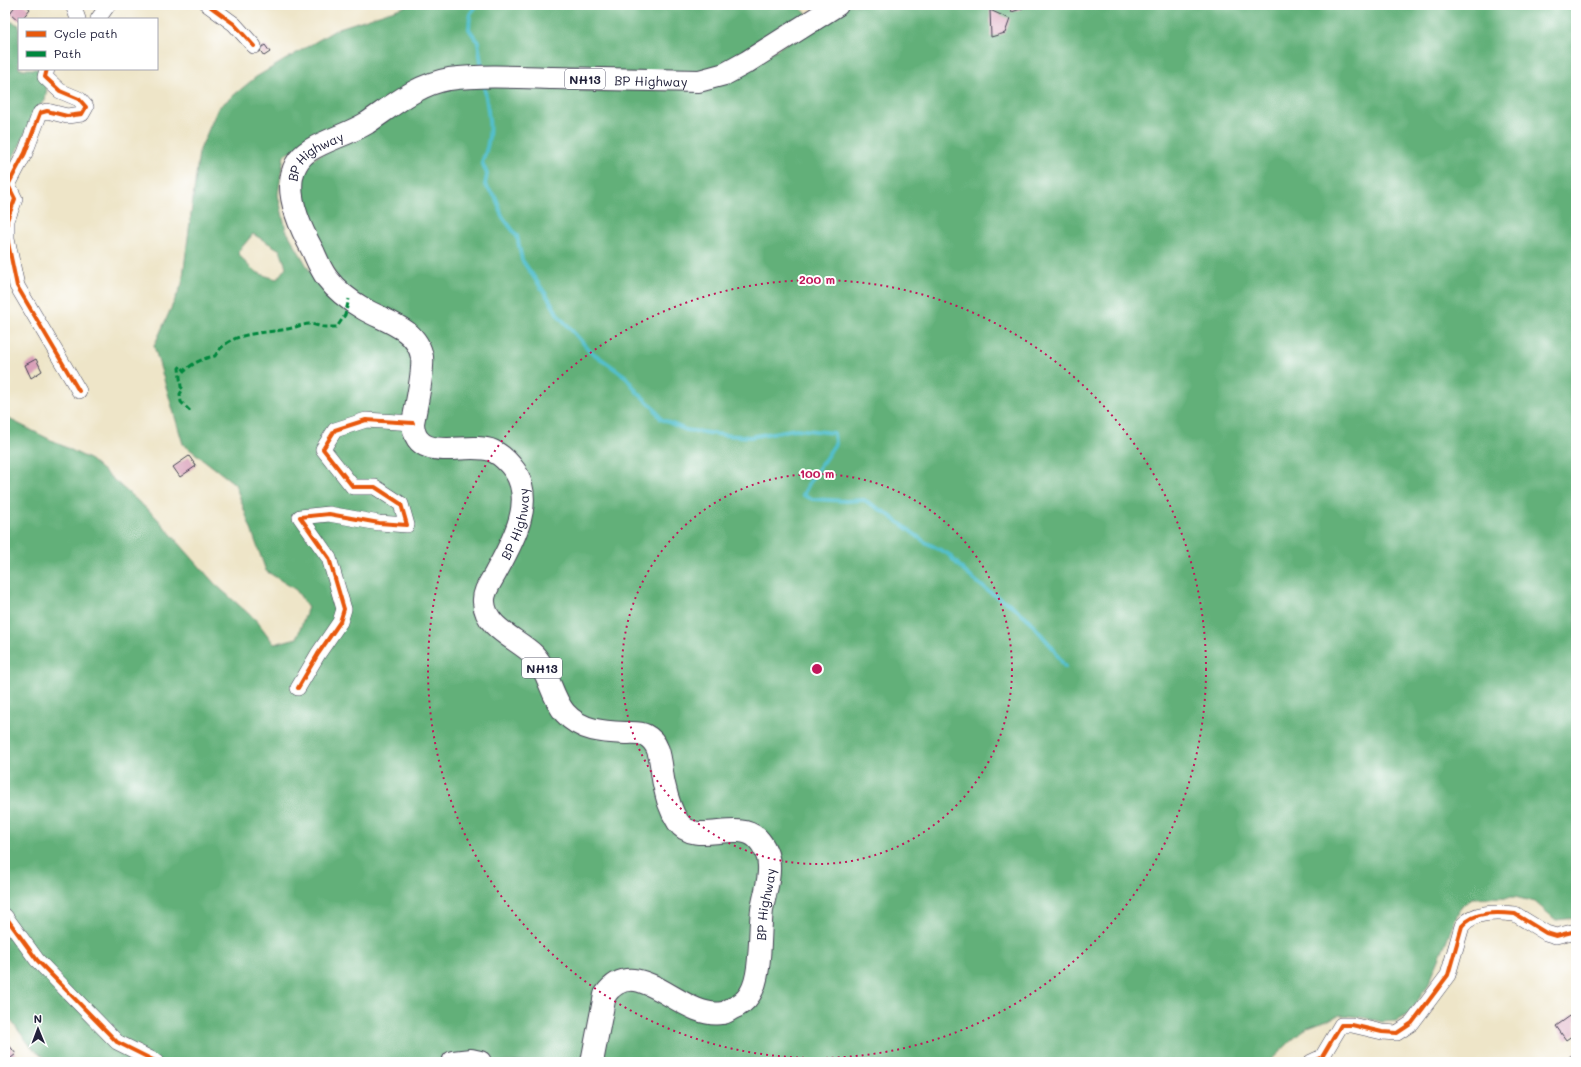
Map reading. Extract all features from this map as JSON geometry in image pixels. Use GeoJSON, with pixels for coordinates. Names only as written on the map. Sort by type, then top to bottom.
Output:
{"type":"FeatureCollection","features":[{"type":"Feature","properties":{"kind":"highway","name":"BP Highway"},"geometry":{"type":"LineString","coordinates":[[592,1062],[605,995],[612,986],[621,980],[640,980],[699,1011],[722,1013],[741,1006],[751,993],[757,974],[762,909],[768,886],[768,859],[759,840],[750,833],[742,831],[699,833],[688,831],[679,825],[670,809],[663,782],[660,755],[652,740],[639,733],[593,730],[582,726],[564,712],[536,657],[493,623],[486,612],[484,601],[485,593],[519,527],[522,507],[521,486],[515,472],[506,461],[494,452],[484,449],[430,448],[419,441],[413,432],[413,423],[422,367],[420,349],[411,336],[402,328],[364,309],[344,295],[326,277],[295,214],[292,199],[293,171],[299,160],[309,150],[364,124],[421,88],[447,80],[482,76],[698,82],[725,74],[747,62],[837,5]]}},
{"type":"Feature","properties":{"kind":"highway"},"geometry":{"type":"LineString","coordinates":[[453,1062],[471,1060],[480,1062]]}},
{"type":"Feature","properties":{"kind":"street"},"geometry":{"type":"LineString","coordinates":[[73,5],[78,18]]}},
{"type":"Feature","properties":{"kind":"street"},"geometry":{"type":"LineString","coordinates":[[99,18],[108,5]]}},
{"type":"Feature","properties":{"kind":"street"},"geometry":{"type":"LineString","coordinates":[[208,5],[234,24],[254,46]]}},
{"type":"Feature","properties":{"kind":"street"},"geometry":{"type":"LineString","coordinates":[[47,70],[45,77],[60,91],[79,98],[86,107],[82,114],[67,116],[47,110],[40,113],[25,153],[8,184],[15,199],[8,220],[7,238],[17,286],[79,391]]}},
{"type":"Feature","properties":{"kind":"street"},"geometry":{"type":"LineString","coordinates":[[298,688],[318,654],[340,622],[344,610],[329,558],[300,517],[329,514],[379,523],[406,525],[401,504],[376,487],[353,487],[323,449],[335,430],[366,420],[413,423]]}},
{"type":"Feature","properties":{"kind":"street"},"geometry":{"type":"LineString","coordinates":[[1311,1062],[1322,1057],[1341,1025],[1352,1025],[1382,1032],[1397,1033],[1412,1023],[1448,975],[1462,926],[1466,920],[1482,914],[1510,913],[1515,914],[1546,933],[1556,936],[1576,931]]}},
{"type":"Feature","properties":{"kind":"street"},"geometry":{"type":"LineString","coordinates":[[5,916],[38,960],[117,1042],[157,1062]]}},
{"type":"Feature","properties":{"kind":"green space"},"geometry":{"type":"Polygon","coordinates":[[[410,5],[798,5],[808,15],[722,67],[696,75],[450,74],[284,155],[278,195],[286,230],[318,285],[336,276],[302,208],[299,189],[306,163],[423,96],[449,86],[727,80],[848,5],[1576,5],[1576,918],[1556,920],[1535,902],[1515,897],[1472,898],[1460,908],[1428,985],[1409,1014],[1396,1021],[1382,1022],[1361,1017],[1341,1015],[1308,1027],[1269,1062],[51,1062],[32,1048],[5,1013],[5,417],[91,460],[155,516],[215,584],[257,621],[274,644],[297,638],[308,607],[296,590],[266,571],[235,484],[183,444],[154,346],[182,284],[199,152],[218,108],[256,77],[339,28],[410,5]],[[253,234],[238,252],[246,263],[254,270],[277,279],[286,267],[280,250],[253,234]]]}},
{"type":"Feature","properties":{"kind":"green space"},"geometry":{"type":"Polygon","coordinates":[[[5,19],[18,25],[18,70],[39,70],[47,88],[45,100],[34,112],[20,145],[5,172],[5,19]]]}},
{"type":"Feature","properties":{"kind":"building"},"geometry":{"type":"Polygon","coordinates":[[[16,5],[25,5],[30,9],[23,18],[18,18],[18,20],[10,13],[16,5]]]}},
{"type":"Feature","properties":{"kind":"building"},"geometry":{"type":"Polygon","coordinates":[[[1009,5],[1024,5],[1023,8],[1012,12],[1009,5]]]}},
{"type":"Feature","properties":{"kind":"building"},"geometry":{"type":"Polygon","coordinates":[[[990,10],[1010,19],[1005,33],[991,37],[990,10]]]}},
{"type":"Feature","properties":{"kind":"building"},"geometry":{"type":"Polygon","coordinates":[[[265,45],[270,52],[264,56],[259,49],[265,45]]]}},
{"type":"Feature","properties":{"kind":"building"},"geometry":{"type":"Polygon","coordinates":[[[36,359],[42,371],[31,378],[25,365],[36,359]]]}},
{"type":"Feature","properties":{"kind":"building"},"geometry":{"type":"Polygon","coordinates":[[[189,456],[196,466],[180,477],[173,467],[189,456]]]}},
{"type":"Feature","properties":{"kind":"building"},"geometry":{"type":"Polygon","coordinates":[[[1573,1014],[1576,1017],[1576,1033],[1566,1040],[1556,1026],[1573,1014]]]}},
{"type":"Feature","properties":{"kind":"building"},"geometry":{"type":"Polygon","coordinates":[[[5,1040],[16,1054],[6,1062],[5,1062],[5,1040]]]}},
{"type":"Feature","properties":{"kind":"waterway"},"geometry":{"type":"LineString","coordinates":[[477,5],[470,14],[469,29],[478,42],[482,69]]}},
{"type":"Feature","properties":{"kind":"waterway"},"geometry":{"type":"LineString","coordinates":[[484,84],[489,114],[488,142],[482,162],[487,174],[485,185],[496,198],[502,216],[517,236],[522,260],[549,299],[558,315],[590,351],[625,376],[638,393],[654,408],[661,419],[686,430],[750,437],[796,429],[834,433],[835,444],[803,495],[812,499],[846,501],[864,500],[886,513],[925,542],[948,554],[966,573],[988,591],[1011,605],[1026,617],[1052,647],[1065,667]]}},
{"type":"Feature","properties":{"kind":"marked path"},"geometry":{"type":"LineString","coordinates":[[190,411],[181,402],[180,394],[183,389],[181,387],[179,368],[181,366],[185,371],[198,361],[215,356],[221,348],[236,338],[309,324],[323,327],[337,327],[345,315],[349,299]]}},
{"type":"Feature","properties":{"kind":"cycle path"},"geometry":{"type":"LineString","coordinates":[[208,5],[234,24],[254,46]]}},
{"type":"Feature","properties":{"kind":"cycle path"},"geometry":{"type":"LineString","coordinates":[[47,70],[45,77],[60,91],[79,99],[86,107],[82,114],[67,116],[47,111],[40,113],[25,153],[8,185],[15,199],[7,220],[7,238],[17,286],[79,391]]}},
{"type":"Feature","properties":{"kind":"cycle path"},"geometry":{"type":"LineString","coordinates":[[298,688],[318,654],[340,622],[344,609],[329,558],[300,517],[329,514],[379,523],[407,525],[401,504],[375,487],[353,487],[323,449],[335,430],[366,420],[413,423]]}},
{"type":"Feature","properties":{"kind":"cycle path"},"geometry":{"type":"LineString","coordinates":[[1311,1062],[1322,1057],[1341,1025],[1352,1025],[1382,1032],[1397,1033],[1412,1023],[1448,975],[1462,926],[1467,921],[1479,915],[1493,913],[1515,914],[1546,933],[1556,936],[1576,931]]}},
{"type":"Feature","properties":{"kind":"cycle path"},"geometry":{"type":"LineString","coordinates":[[5,916],[37,960],[117,1042],[157,1062]]}}]}
